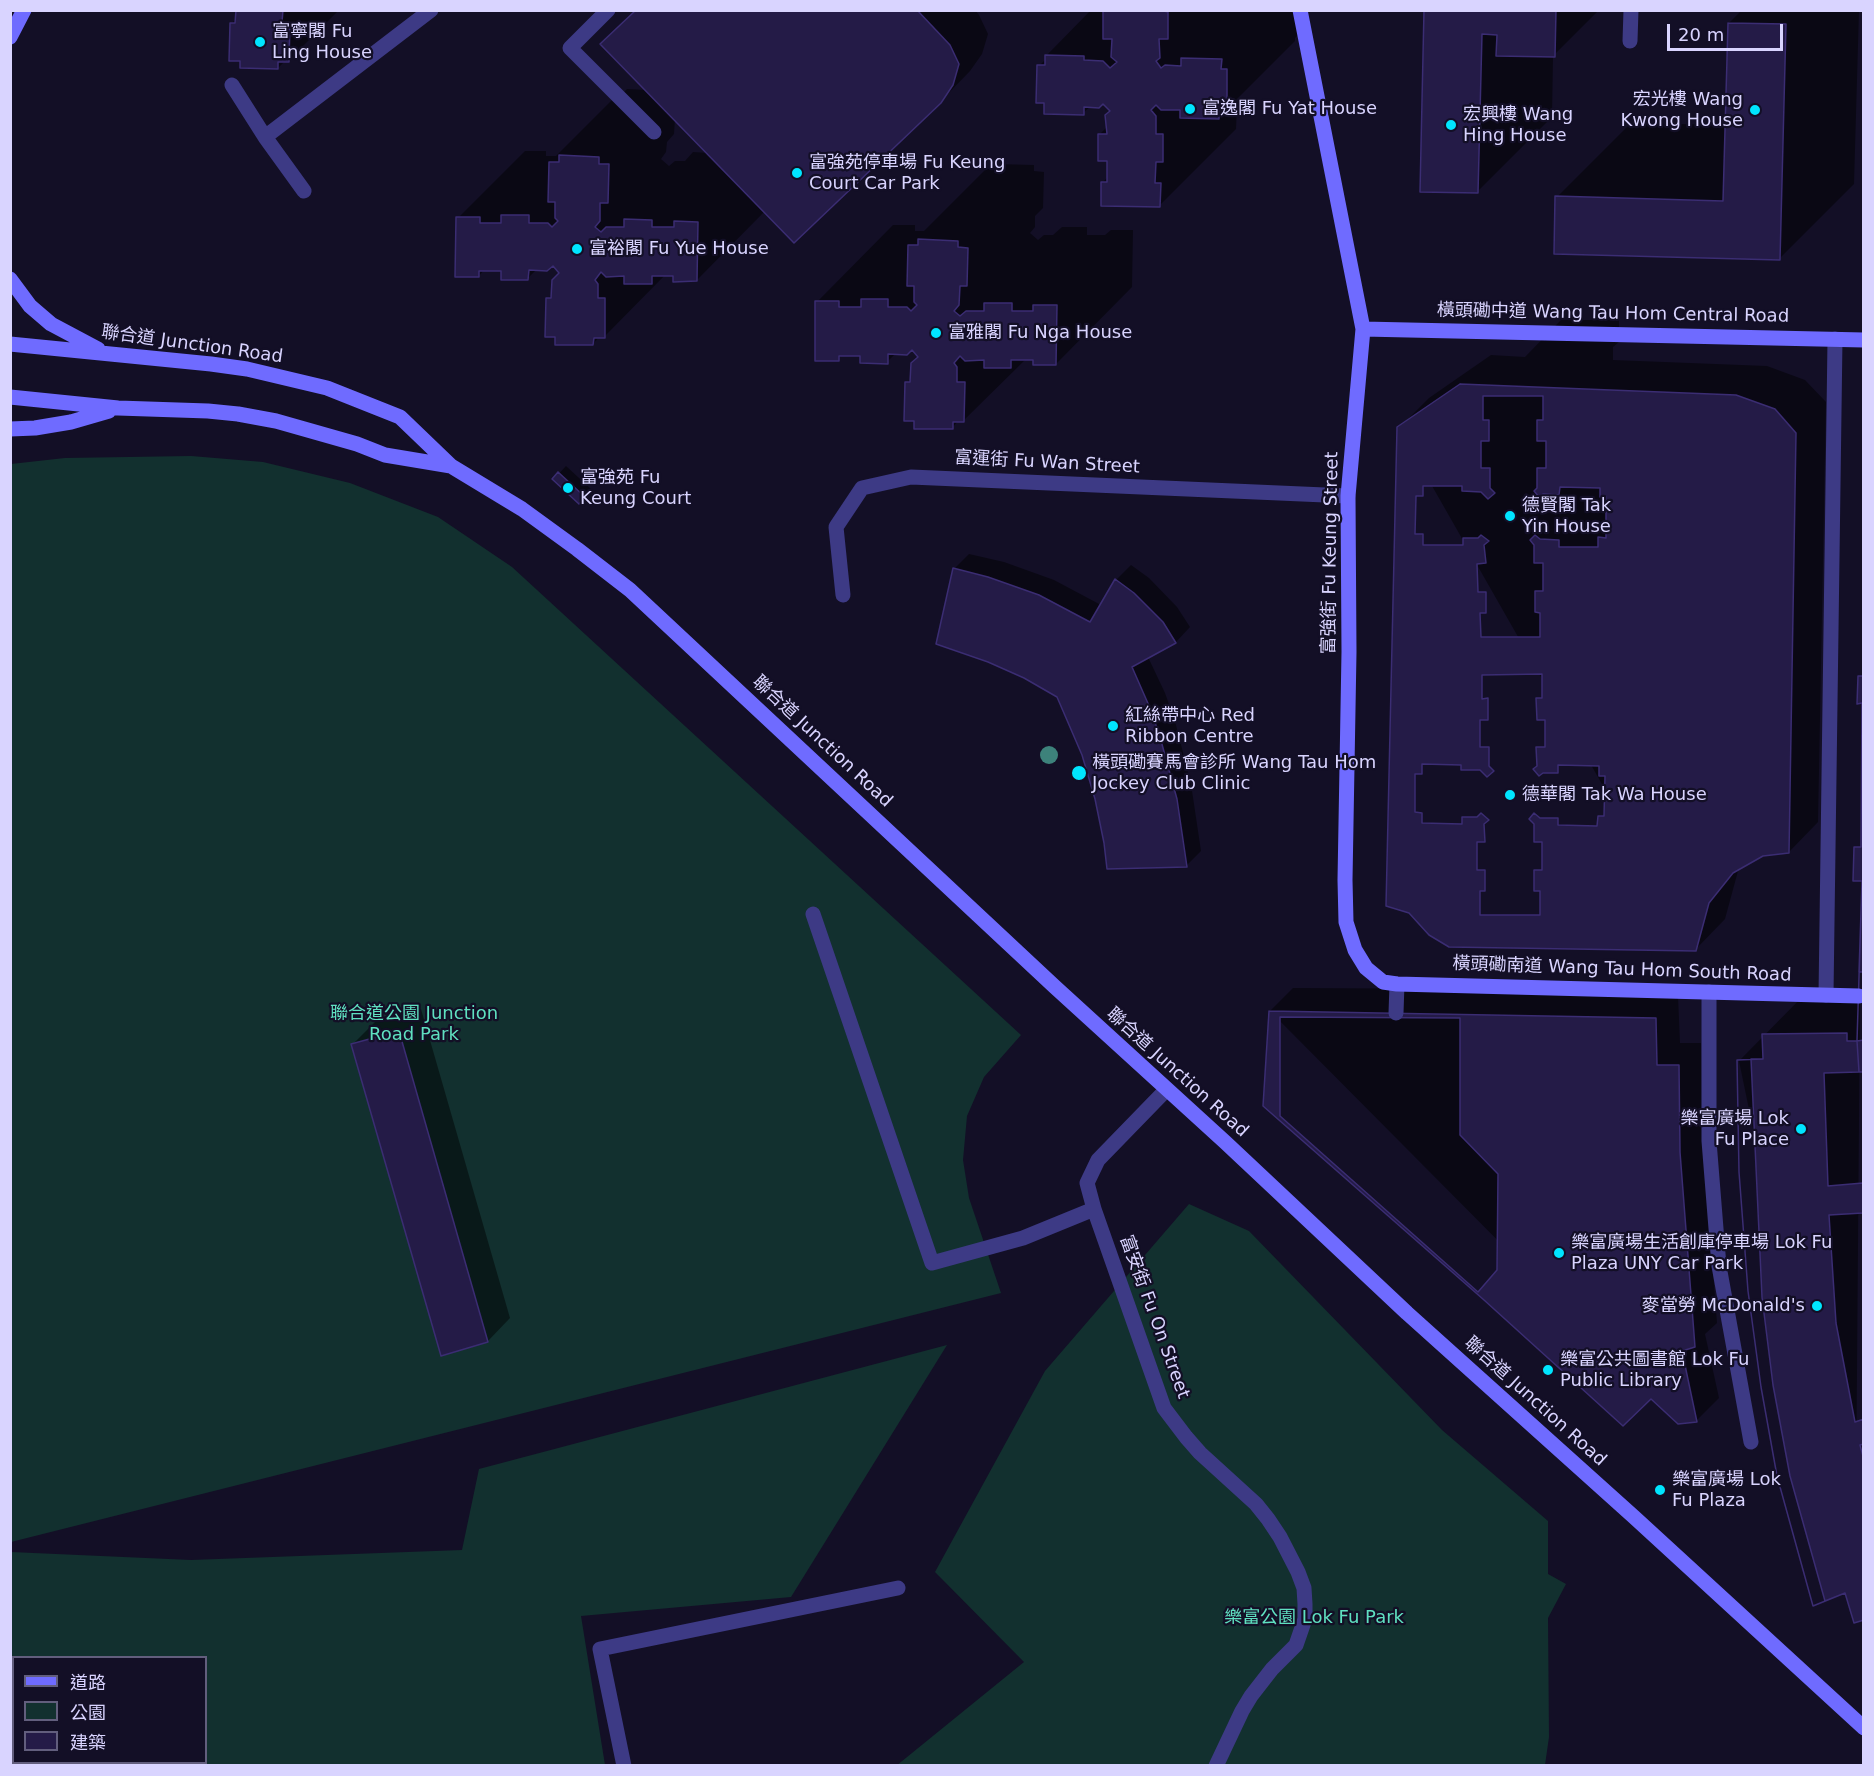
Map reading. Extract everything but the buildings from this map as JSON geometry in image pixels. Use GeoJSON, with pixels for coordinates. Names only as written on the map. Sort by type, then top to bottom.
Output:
{"type":"FeatureCollection","features":[{"type":"Feature","properties":{"kind":"main road"},"geometry":{"type":"LineString","coordinates":[[10,37],[24,10]]}},
{"type":"Feature","properties":{"kind":"main road","name":"富強街 Fu Keung Street"},"geometry":{"type":"LineString","coordinates":[[1300,10],[1363,329],[1348,496],[1350,652],[1345,880],[1347,922],[1355,950],[1366,968],[1390,983]]}},
{"type":"Feature","properties":{"kind":"main road"},"geometry":{"type":"LineString","coordinates":[[10,279],[30,306],[51,324],[105,353]]}},
{"type":"Feature","properties":{"kind":"main road","name":"橫頭磡中道 Wang Tau Hom Central Road"},"geometry":{"type":"LineString","coordinates":[[1363,329],[1863,340]]}},
{"type":"Feature","properties":{"kind":"main road","name":"聯合道 Junction Road"},"geometry":{"type":"LineString","coordinates":[[10,344],[247,369],[327,388],[400,417],[451,466],[522,510],[577,549],[630,590],[1407,1313],[1634,1517],[1863,1728]]}},
{"type":"Feature","properties":{"kind":"main road","name":"聯合道 Junction Road"},"geometry":{"type":"LineString","coordinates":[[10,397],[118,408],[238,414],[276,421],[357,444],[385,455],[451,466]]}},
{"type":"Feature","properties":{"kind":"main road"},"geometry":{"type":"LineString","coordinates":[[10,429],[35,428],[70,422],[118,408]]}},
{"type":"Feature","properties":{"kind":"main road","name":"橫頭磡南道 Wang Tau Hom South Road"},"geometry":{"type":"LineString","coordinates":[[1390,983],[1858,996]]}},
{"type":"Feature","properties":{"kind":"street"},"geometry":{"type":"LineString","coordinates":[[265,137],[431,10]]}},
{"type":"Feature","properties":{"kind":"street"},"geometry":{"type":"LineString","coordinates":[[609,10],[570,48],[654,132]]}},
{"type":"Feature","properties":{"kind":"street"},"geometry":{"type":"LineString","coordinates":[[1630,41],[1631,10]]}},
{"type":"Feature","properties":{"kind":"street"},"geometry":{"type":"LineString","coordinates":[[232,86],[304,191]]}},
{"type":"Feature","properties":{"kind":"street"},"geometry":{"type":"LineString","coordinates":[[1826,995],[1835,339]]}},
{"type":"Feature","properties":{"kind":"street","name":"富運街 Fu Wan Street"},"geometry":{"type":"LineString","coordinates":[[843,595],[836,527],[862,488],[911,477],[1348,496]]}},
{"type":"Feature","properties":{"kind":"street"},"geometry":{"type":"LineString","coordinates":[[813,914],[932,1263],[1023,1238],[1094,1209]]}},
{"type":"Feature","properties":{"kind":"street"},"geometry":{"type":"LineString","coordinates":[[1390,983],[1396,1013]]}},
{"type":"Feature","properties":{"kind":"street"},"geometry":{"type":"LineString","coordinates":[[1709,992],[1709,1141],[1719,1266],[1751,1442]]}},
{"type":"Feature","properties":{"kind":"street","name":"富安街 Fu On Street"},"geometry":{"type":"LineString","coordinates":[[1166,1090],[1098,1160],[1088,1183],[1094,1209],[1164,1408],[1200,1452],[1243,1491],[1262,1512],[1290,1555],[1304,1588],[1305,1619],[1296,1645],[1272,1669],[1251,1696],[1216,1766]]}},
{"type":"Feature","properties":{"kind":"street"},"geometry":{"type":"LineString","coordinates":[[624,1766],[600,1649],[898,1588]]}},
{"type":"Feature","properties":{"kind":"green space","name":"聯合道公園 Junction Road Park"},"geometry":{"type":"Polygon","coordinates":[[[191,456],[263,462],[350,483],[438,517],[512,567],[1021,1035],[984,1077],[967,1116],[963,1160],[969,1198],[1001,1293],[11,1542],[11,464],[65,458],[191,456]]]}},
{"type":"Feature","properties":{"kind":"green space","name":"樂富公園 Lok Fu Park"},"geometry":{"type":"Polygon","coordinates":[[[1189,1204],[1249,1231],[1442,1430],[1548,1521],[1548,1574],[1566,1584],[1548,1618],[1549,1737],[1545,1765],[896,1766],[1024,1662],[935,1572],[1045,1371],[1189,1204]]]}},
{"type":"Feature","properties":{"kind":"green space"},"geometry":{"type":"Polygon","coordinates":[[[947,1345],[791,1597],[581,1616],[605,1765],[11,1765],[11,1552],[191,1560],[462,1550],[479,1469],[947,1345]]]}},
{"type":"Feature","properties":{"kind":"place","name":"富寧閣 Fu Ling House"},"geometry":{"type":"Point","coordinates":[260,42]}},
{"type":"Feature","properties":{"kind":"place","name":"富逸閣 Fu Yat House"},"geometry":{"type":"Point","coordinates":[1190,109]}},
{"type":"Feature","properties":{"kind":"place","name":"宏光樓 Wang Kwong House"},"geometry":{"type":"Point","coordinates":[1755,110]}},
{"type":"Feature","properties":{"kind":"place","name":"宏興樓 Wang Hing House"},"geometry":{"type":"Point","coordinates":[1451,125]}},
{"type":"Feature","properties":{"kind":"place","name":"富強苑停車場 Fu Keung Court Car Park"},"geometry":{"type":"Point","coordinates":[797,173]}},
{"type":"Feature","properties":{"kind":"place","name":"富裕閣 Fu Yue House"},"geometry":{"type":"Point","coordinates":[577,249]}},
{"type":"Feature","properties":{"kind":"place","name":"富雅閣 Fu Nga House"},"geometry":{"type":"Point","coordinates":[936,333]}},
{"type":"Feature","properties":{"kind":"place","name":"富強苑 Fu Keung Court"},"geometry":{"type":"Point","coordinates":[568,488]}},
{"type":"Feature","properties":{"kind":"place","name":"德賢閣 Tak Yin House"},"geometry":{"type":"Point","coordinates":[1510,516]}},
{"type":"Feature","properties":{"kind":"place","name":"紅絲帶中心 Red Ribbon Centre"},"geometry":{"type":"Point","coordinates":[1113,726]}},
{"type":"Feature","properties":{"kind":"place","name":"橫頭磡賽馬會診所 Wang Tau Hom Jockey Club Clinic"},"geometry":{"type":"Point","coordinates":[1079,773]}},
{"type":"Feature","properties":{"kind":"place","name":"德華閣 Tak Wa House"},"geometry":{"type":"Point","coordinates":[1510,795]}},
{"type":"Feature","properties":{"kind":"place","name":"樂富廣場 Lok Fu Place"},"geometry":{"type":"Point","coordinates":[1801,1129]}},
{"type":"Feature","properties":{"kind":"place","name":"樂富廣場生活創庫停車場 Lok Fu Plaza UNY Car Park"},"geometry":{"type":"Point","coordinates":[1559,1253]}},
{"type":"Feature","properties":{"kind":"place","name":"麥當勞 McDonald's"},"geometry":{"type":"Point","coordinates":[1817,1306]}},
{"type":"Feature","properties":{"kind":"place","name":"樂富公共圖書館 Lok Fu Public Library"},"geometry":{"type":"Point","coordinates":[1548,1370]}},
{"type":"Feature","properties":{"kind":"place","name":"樂富廣場 Lok Fu Plaza"},"geometry":{"type":"Point","coordinates":[1660,1490]}}]}
